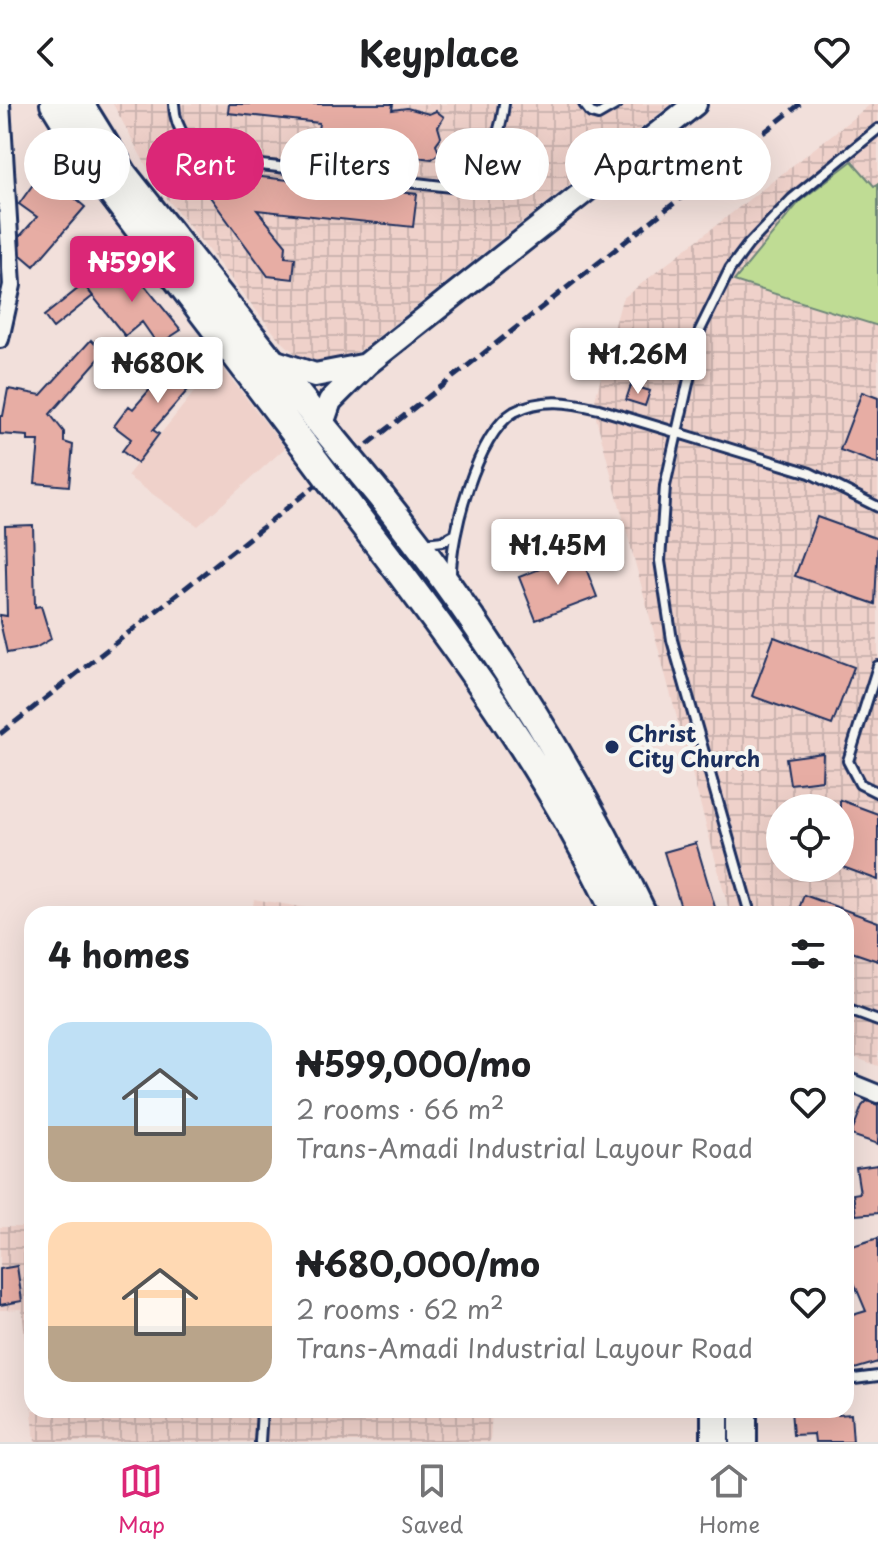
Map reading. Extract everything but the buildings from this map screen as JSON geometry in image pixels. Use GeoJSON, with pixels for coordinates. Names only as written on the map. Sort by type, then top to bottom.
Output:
{"type":"FeatureCollection","features":[{"type":"Feature","properties":{"kind":"main road"},"geometry":{"type":"LineString","coordinates":[[54,104],[97,174],[471,666],[599,877],[612,906]]}},
{"type":"Feature","properties":{"kind":"main road"},"geometry":{"type":"LineString","coordinates":[[80,104],[124,175],[452,590],[569,771],[602,829],[639,906]]}},
{"type":"Feature","properties":{"kind":"main road"},"geometry":{"type":"LineString","coordinates":[[715,1418],[715,1442]]}},
{"type":"Feature","properties":{"kind":"main road"},"geometry":{"type":"LineString","coordinates":[[743,1418],[743,1442]]}},
{"type":"Feature","properties":{"kind":"street"},"geometry":{"type":"LineString","coordinates":[[0,339],[12,285],[1,104]]}},
{"type":"Feature","properties":{"kind":"street"},"geometry":{"type":"LineString","coordinates":[[324,427],[330,401],[367,364],[695,104]]}},
{"type":"Feature","properties":{"kind":"street"},"geometry":{"type":"LineString","coordinates":[[270,360],[315,375],[367,364]]}},
{"type":"Feature","properties":{"kind":"street"},"geometry":{"type":"LineString","coordinates":[[854,1084],[878,1094]]}},
{"type":"Feature","properties":{"kind":"lane"},"geometry":{"type":"LineString","coordinates":[[174,104],[175,120],[181,133],[203,154],[218,160],[451,187],[464,182],[493,149],[504,104]]}},
{"type":"Feature","properties":{"kind":"lane"},"geometry":{"type":"LineString","coordinates":[[584,104],[591,113],[598,115],[617,104]]}},
{"type":"Feature","properties":{"kind":"lane"},"geometry":{"type":"LineString","coordinates":[[748,906],[676,654],[663,596],[660,533],[675,431],[700,330],[730,269],[748,245],[792,199],[878,129]]}},
{"type":"Feature","properties":{"kind":"lane"},"geometry":{"type":"LineString","coordinates":[[452,590],[454,535],[470,485],[494,432],[511,414],[528,406],[567,401],[675,431],[821,477],[878,507]]}},
{"type":"Feature","properties":{"kind":"lane"},"geometry":{"type":"LineString","coordinates":[[416,541],[432,544],[454,535]]}},
{"type":"Feature","properties":{"kind":"lane"},"geometry":{"type":"LineString","coordinates":[[878,666],[848,761],[860,784],[878,793]]}},
{"type":"Feature","properties":{"kind":"lane"},"geometry":{"type":"LineString","coordinates":[[854,1012],[878,1021]]}},
{"type":"Feature","properties":{"kind":"lane"},"geometry":{"type":"LineString","coordinates":[[854,1379],[878,1376]]}},
{"type":"Feature","properties":{"kind":"lane"},"geometry":{"type":"LineString","coordinates":[[260,1442],[262,1418]]}},
{"type":"Feature","properties":{"kind":"shaded area"},"geometry":{"type":"Polygon","coordinates":[[[113,104],[671,104],[641,128],[565,128],[565,188],[361,350],[340,359],[319,361],[297,355],[279,339],[168,200],[264,200],[264,128],[146,128],[146,166],[130,136],[130,128],[126,128],[113,104]]]}},
{"type":"Feature","properties":{"kind":"shaded area"},"geometry":{"type":"Polygon","coordinates":[[[871,104],[878,104],[878,1066],[854,1057],[854,906],[728,906],[596,418],[601,404],[595,400],[622,299],[748,200],[771,200],[771,182],[871,104]]]}},
{"type":"Feature","properties":{"kind":"shaded area"},"geometry":{"type":"Polygon","coordinates":[[[218,362],[285,448],[198,526],[127,476],[218,362]]]}},
{"type":"Feature","properties":{"kind":"shaded area"},"geometry":{"type":"Polygon","coordinates":[[[254,899],[295,906],[253,906],[254,899]]]}},
{"type":"Feature","properties":{"kind":"shaded area"},"geometry":{"type":"Polygon","coordinates":[[[0,1227],[24,1227],[24,1329],[22,1309],[0,1310],[0,1227]]]}},
{"type":"Feature","properties":{"kind":"shaded area"},"geometry":{"type":"Polygon","coordinates":[[[33,1418],[492,1418],[490,1442],[35,1442],[33,1418]]]}},
{"type":"Feature","properties":{"kind":"green space"},"geometry":{"type":"Polygon","coordinates":[[[852,161],[874,186],[878,184],[878,326],[734,281],[800,201],[852,161]]]}},
{"type":"Feature","properties":{"kind":"railway"},"geometry":{"type":"LineString","coordinates":[[0,734],[800,104]]}},
{"type":"Feature","properties":{"kind":"place","name":"Christ City Church"},"geometry":{"type":"Point","coordinates":[612,747]}}]}
